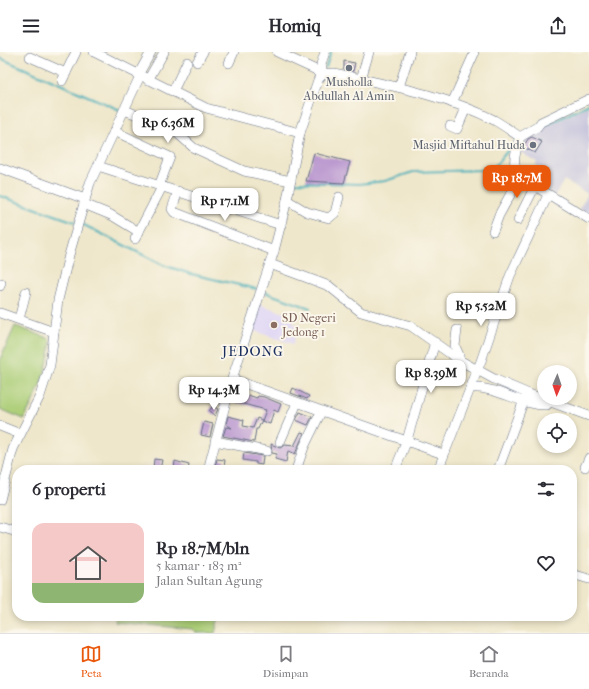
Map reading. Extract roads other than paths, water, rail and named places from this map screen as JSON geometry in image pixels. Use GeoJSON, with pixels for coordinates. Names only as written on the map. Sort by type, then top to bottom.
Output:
{"type":"FeatureCollection","features":[{"type":"Feature","properties":{"kind":"street"},"geometry":{"type":"LineString","coordinates":[[30,57],[64,77],[76,52]]}},
{"type":"Feature","properties":{"kind":"street"},"geometry":{"type":"LineString","coordinates":[[94,52],[206,108],[300,133]]}},
{"type":"Feature","properties":{"kind":"street"},"geometry":{"type":"LineString","coordinates":[[0,500],[4,471],[20,434],[40,396],[45,382],[53,353],[58,300],[85,202],[98,166],[114,130],[142,77],[150,52]]}},
{"type":"Feature","properties":{"kind":"street"},"geometry":{"type":"LineString","coordinates":[[142,77],[164,52]]}},
{"type":"Feature","properties":{"kind":"street"},"geometry":{"type":"LineString","coordinates":[[197,62],[203,52]]}},
{"type":"Feature","properties":{"kind":"street"},"geometry":{"type":"LineString","coordinates":[[229,63],[234,52]]}},
{"type":"Feature","properties":{"kind":"street"},"geometry":{"type":"LineString","coordinates":[[276,52],[316,70],[322,75],[334,73],[399,87],[452,103],[493,120],[520,137]]}},
{"type":"Feature","properties":{"kind":"street"},"geometry":{"type":"LineString","coordinates":[[361,79],[369,52]]}},
{"type":"Feature","properties":{"kind":"street"},"geometry":{"type":"LineString","coordinates":[[399,87],[410,52]]}},
{"type":"Feature","properties":{"kind":"street"},"geometry":{"type":"LineString","coordinates":[[209,465],[232,379],[274,251],[287,200],[300,133],[316,85],[322,75],[322,53]]}},
{"type":"Feature","properties":{"kind":"street"},"geometry":{"type":"LineString","coordinates":[[452,103],[474,54]]}},
{"type":"Feature","properties":{"kind":"street"},"geometry":{"type":"LineString","coordinates":[[174,91],[187,62]]}},
{"type":"Feature","properties":{"kind":"street"},"geometry":{"type":"LineString","coordinates":[[589,98],[541,122],[520,137],[514,160],[514,167],[520,177],[589,219]]}},
{"type":"Feature","properties":{"kind":"street"},"geometry":{"type":"LineString","coordinates":[[454,131],[466,108]]}},
{"type":"Feature","properties":{"kind":"street"},"geometry":{"type":"LineString","coordinates":[[124,110],[159,123],[177,133],[194,148],[244,171],[291,181]]}},
{"type":"Feature","properties":{"kind":"street"},"geometry":{"type":"LineString","coordinates":[[0,168],[85,202],[111,215],[137,236],[161,186],[170,160],[169,156],[114,130]]}},
{"type":"Feature","properties":{"kind":"street"},"geometry":{"type":"LineString","coordinates":[[98,166],[281,225]]}},
{"type":"Feature","properties":{"kind":"street"},"geometry":{"type":"LineString","coordinates":[[493,231],[499,215],[520,177]]}},
{"type":"Feature","properties":{"kind":"street"},"geometry":{"type":"LineString","coordinates":[[518,220],[535,186]]}},
{"type":"Feature","properties":{"kind":"street"},"geometry":{"type":"LineString","coordinates":[[178,191],[173,211],[274,251]]}},
{"type":"Feature","properties":{"kind":"street"},"geometry":{"type":"LineString","coordinates":[[440,465],[477,371],[513,270],[548,195]]}},
{"type":"Feature","properties":{"kind":"street"},"geometry":{"type":"LineString","coordinates":[[287,200],[307,212],[328,218],[334,213],[339,197]]}},
{"type":"Feature","properties":{"kind":"street"},"geometry":{"type":"LineString","coordinates":[[270,264],[324,284],[336,291],[356,309],[411,326],[477,371],[514,389],[537,398]]}},
{"type":"Feature","properties":{"kind":"street"},"geometry":{"type":"LineString","coordinates":[[19,320],[26,292]]}},
{"type":"Feature","properties":{"kind":"street"},"geometry":{"type":"LineString","coordinates":[[1,316],[54,335]]}},
{"type":"Feature","properties":{"kind":"street"},"geometry":{"type":"LineString","coordinates":[[1,316],[19,320],[54,335]]}},
{"type":"Feature","properties":{"kind":"street"},"geometry":{"type":"LineString","coordinates":[[457,330],[455,346],[459,355],[459,360]]}},
{"type":"Feature","properties":{"kind":"street"},"geometry":{"type":"LineString","coordinates":[[397,465],[407,440],[435,342]]}},
{"type":"Feature","properties":{"kind":"street"},"geometry":{"type":"LineString","coordinates":[[232,379],[321,412],[407,440],[443,454]]}},
{"type":"Feature","properties":{"kind":"street"},"geometry":{"type":"LineString","coordinates":[[470,388],[493,391],[537,404]]}},
{"type":"Feature","properties":{"kind":"street"},"geometry":{"type":"LineString","coordinates":[[500,465],[524,400]]}},
{"type":"Feature","properties":{"kind":"street"},"geometry":{"type":"LineString","coordinates":[[280,442],[297,403]]}},
{"type":"Feature","properties":{"kind":"street"},"geometry":{"type":"LineString","coordinates":[[557,405],[589,416]]}},
{"type":"Feature","properties":{"kind":"street"},"geometry":{"type":"LineString","coordinates":[[298,465],[304,447],[321,412]]}},
{"type":"Feature","properties":{"kind":"street"},"geometry":{"type":"LineString","coordinates":[[0,426],[20,434]]}},
{"type":"Feature","properties":{"kind":"street"},"geometry":{"type":"LineString","coordinates":[[215,442],[267,451]]}},
{"type":"Feature","properties":{"kind":"street"},"geometry":{"type":"LineString","coordinates":[[585,467],[589,458]]}},
{"type":"Feature","properties":{"kind":"street"},"geometry":{"type":"LineString","coordinates":[[0,527],[12,531]]}},
{"type":"Feature","properties":{"kind":"street"},"geometry":{"type":"LineString","coordinates":[[577,575],[589,579]]}},
{"type":"Feature","properties":{"kind":"waterway"},"geometry":{"type":"LineString","coordinates":[[326,67],[331,52]]}},
{"type":"Feature","properties":{"kind":"waterway"},"geometry":{"type":"LineString","coordinates":[[0,58],[120,110]]}},
{"type":"Feature","properties":{"kind":"waterway"},"geometry":{"type":"LineString","coordinates":[[543,127],[589,104]]}},
{"type":"Feature","properties":{"kind":"waterway"},"geometry":{"type":"LineString","coordinates":[[294,182],[359,184],[385,181],[413,172],[481,170],[495,166],[514,143]]}},
{"type":"Feature","properties":{"kind":"waterway"},"geometry":{"type":"LineString","coordinates":[[0,196],[75,222]]}},
{"type":"Feature","properties":{"kind":"waterway"},"geometry":{"type":"LineString","coordinates":[[82,224],[163,265],[191,274],[257,289]]}},
{"type":"Feature","properties":{"kind":"waterway"},"geometry":{"type":"LineString","coordinates":[[264,292],[310,308]]}},
{"type":"Feature","properties":{"kind":"place","name":"Musholla Abdullah Al Amin"},"geometry":{"type":"Point","coordinates":[349,68]}},
{"type":"Feature","properties":{"kind":"place","name":"Masjid Miftahul Huda"},"geometry":{"type":"Point","coordinates":[533,145]}},
{"type":"Feature","properties":{"kind":"place","name":"SD Negeri Jedong 1"},"geometry":{"type":"Point","coordinates":[274,325]}},
{"type":"Feature","properties":{"kind":"district","name":"JEDONG"},"geometry":{"type":"Point","coordinates":[253,351]}}]}
